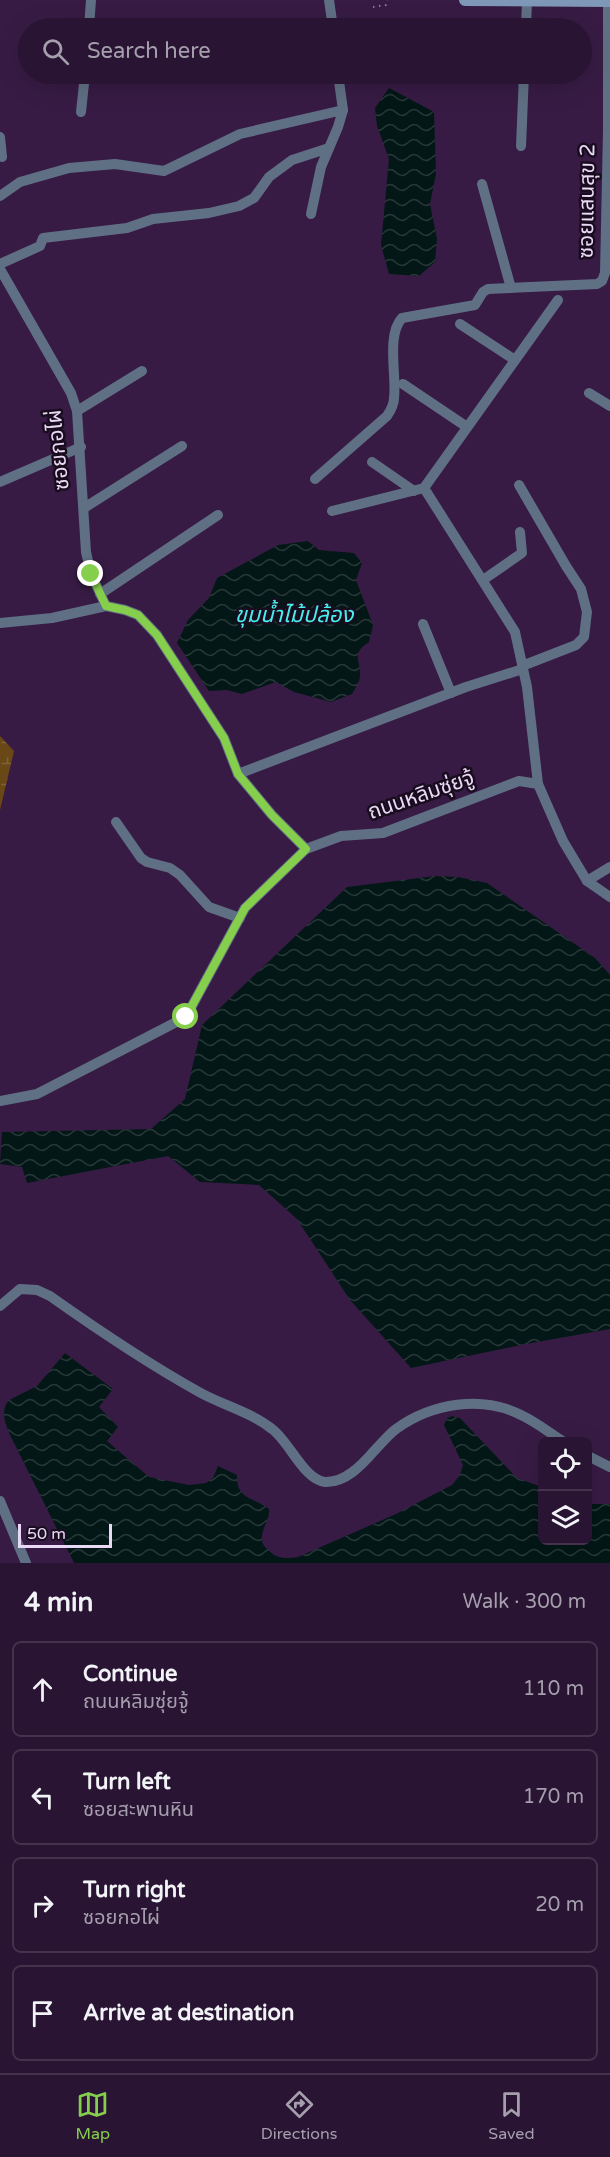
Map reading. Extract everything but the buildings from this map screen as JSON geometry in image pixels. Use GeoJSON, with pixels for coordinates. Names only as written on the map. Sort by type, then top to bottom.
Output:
{"type":"FeatureCollection","features":[{"type":"Feature","properties":{"kind":"main road"},"geometry":{"type":"LineString","coordinates":[[465,0],[609,1]]}},
{"type":"Feature","properties":{"kind":"street"},"geometry":{"type":"LineString","coordinates":[[90,18],[91,0]]}},
{"type":"Feature","properties":{"kind":"street"},"geometry":{"type":"LineString","coordinates":[[329,0],[332,18]]}},
{"type":"Feature","properties":{"kind":"street"},"geometry":{"type":"LineString","coordinates":[[526,18],[527,1]]}},
{"type":"Feature","properties":{"kind":"street","name":"ซอยแสนสุข 2"},"geometry":{"type":"LineString","coordinates":[[315,479],[387,416],[392,408],[395,332],[397,323],[402,318],[475,305],[483,292],[488,289],[597,284],[602,281],[608,130],[609,1]]}},
{"type":"Feature","properties":{"kind":"street"},"geometry":{"type":"LineString","coordinates":[[81,112],[84,84]]}},
{"type":"Feature","properties":{"kind":"street"},"geometry":{"type":"LineString","coordinates":[[311,214],[316,181],[343,110],[339,84]]}},
{"type":"Feature","properties":{"kind":"street"},"geometry":{"type":"LineString","coordinates":[[521,146],[524,84]]}},
{"type":"Feature","properties":{"kind":"street"},"geometry":{"type":"LineString","coordinates":[[0,196],[20,182],[69,168],[115,164],[164,171],[240,135],[343,110]]}},
{"type":"Feature","properties":{"kind":"street"},"geometry":{"type":"LineString","coordinates":[[0,137],[2,157]]}},
{"type":"Feature","properties":{"kind":"street"},"geometry":{"type":"LineString","coordinates":[[0,266],[40,246],[43,238],[127,228],[153,219],[210,213],[239,207],[254,198],[269,177],[292,160],[329,148]]}},
{"type":"Feature","properties":{"kind":"street"},"geometry":{"type":"LineString","coordinates":[[482,184],[511,288]]}},
{"type":"Feature","properties":{"kind":"street","name":"ซอยกอไผ่"},"geometry":{"type":"LineString","coordinates":[[0,266],[71,393],[78,411],[86,552],[91,574],[106,606]]}},
{"type":"Feature","properties":{"kind":"street"},"geometry":{"type":"LineString","coordinates":[[332,511],[419,490],[558,300]]}},
{"type":"Feature","properties":{"kind":"street"},"geometry":{"type":"LineString","coordinates":[[460,324],[515,360]]}},
{"type":"Feature","properties":{"kind":"street"},"geometry":{"type":"LineString","coordinates":[[78,411],[142,371]]}},
{"type":"Feature","properties":{"kind":"street"},"geometry":{"type":"LineString","coordinates":[[403,384],[467,427]]}},
{"type":"Feature","properties":{"kind":"street"},"geometry":{"type":"LineString","coordinates":[[589,393],[610,406]]}},
{"type":"Feature","properties":{"kind":"street"},"geometry":{"type":"LineString","coordinates":[[84,508],[182,446]]}},
{"type":"Feature","properties":{"kind":"street"},"geometry":{"type":"LineString","coordinates":[[0,482],[81,447]]}},
{"type":"Feature","properties":{"kind":"street"},"geometry":{"type":"LineString","coordinates":[[372,462],[419,490],[483,580],[515,632],[527,687],[538,784],[563,841],[587,881],[610,897]]}},
{"type":"Feature","properties":{"kind":"street"},"geometry":{"type":"LineString","coordinates":[[238,774],[523,667],[576,645],[584,637],[586,612],[581,589],[519,485]]}},
{"type":"Feature","properties":{"kind":"street"},"geometry":{"type":"LineString","coordinates":[[100,594],[218,515]]}},
{"type":"Feature","properties":{"kind":"street"},"geometry":{"type":"LineString","coordinates":[[483,580],[522,553],[520,532]]}},
{"type":"Feature","properties":{"kind":"street"},"geometry":{"type":"LineString","coordinates":[[0,623],[52,618],[106,606],[138,615],[157,635],[224,738],[238,774],[272,815],[306,849]]}},
{"type":"Feature","properties":{"kind":"street"},"geometry":{"type":"LineString","coordinates":[[423,624],[451,693]]}},
{"type":"Feature","properties":{"kind":"street","name":"ถนนหลิมซุ่ยจู้"},"geometry":{"type":"LineString","coordinates":[[0,1101],[37,1095],[186,1017],[245,908],[306,849],[341,836],[383,833],[519,781],[538,784]]}},
{"type":"Feature","properties":{"kind":"street"},"geometry":{"type":"LineString","coordinates":[[116,822],[141,858],[180,874],[209,907],[240,918]]}},
{"type":"Feature","properties":{"kind":"street"},"geometry":{"type":"LineString","coordinates":[[587,881],[610,867]]}},
{"type":"Feature","properties":{"kind":"street"},"geometry":{"type":"LineString","coordinates":[[0,1306],[20,1289],[37,1290],[50,1296],[123,1347],[200,1392],[272,1428],[283,1438],[311,1477],[320,1481],[332,1482],[343,1478],[363,1462],[395,1430],[418,1416],[436,1409],[465,1403],[487,1403],[520,1414],[556,1437]]}},
{"type":"Feature","properties":{"kind":"street"},"geometry":{"type":"LineString","coordinates":[[592,1458],[610,1467]]}},
{"type":"Feature","properties":{"kind":"street"},"geometry":{"type":"LineString","coordinates":[[0,1501],[26,1563]]}},
{"type":"Feature","properties":{"kind":"path"},"geometry":{"type":"LineString","coordinates":[[373,7],[386,5],[387,0]]}},
{"type":"Feature","properties":{"kind":"green space"},"geometry":{"type":"Polygon","coordinates":[[[0,736],[14,751],[0,810],[0,736]]]}},
{"type":"Feature","properties":{"kind":"water"},"geometry":{"type":"Polygon","coordinates":[[[389,88],[434,112],[436,174],[430,204],[437,239],[435,262],[419,276],[389,274],[381,245],[389,159],[377,126],[375,108],[389,88]]]}},
{"type":"Feature","properties":{"kind":"water","name":"ขุมน้ำไม้ปล้อง"},"geometry":{"type":"Polygon","coordinates":[[[308,541],[319,550],[354,553],[362,563],[356,580],[373,625],[369,642],[358,654],[360,678],[352,694],[331,702],[294,692],[276,682],[242,694],[227,690],[209,691],[177,643],[188,620],[209,598],[217,578],[278,545],[308,541]]]}},
{"type":"Feature","properties":{"kind":"water"},"geometry":{"type":"Polygon","coordinates":[[[435,876],[458,877],[487,883],[595,958],[610,975],[610,1329],[411,1368],[350,1300],[297,1219],[259,1185],[200,1182],[168,1156],[27,1183],[22,1167],[0,1164],[2,1132],[151,1129],[185,1099],[202,1025],[347,887],[435,876]]]}},
{"type":"Feature","properties":{"kind":"water"},"geometry":{"type":"Polygon","coordinates":[[[65,1353],[113,1389],[99,1407],[118,1427],[107,1441],[149,1477],[189,1485],[206,1483],[213,1478],[218,1466],[237,1475],[237,1483],[242,1493],[269,1509],[262,1538],[263,1545],[271,1552],[285,1558],[298,1557],[396,1514],[452,1485],[460,1475],[463,1465],[444,1425],[447,1418],[452,1416],[460,1418],[517,1478],[538,1486],[538,1545],[592,1545],[592,1504],[610,1504],[610,1563],[74,1563],[5,1421],[4,1412],[9,1400],[37,1386],[65,1353]]]}},
{"type":"Feature","properties":{"kind":"route"},"geometry":{"type":"LineString","coordinates":[[91,574],[106,606],[138,615],[157,635],[224,738],[238,774],[272,815],[306,849],[245,908],[186,1017]]}}]}
